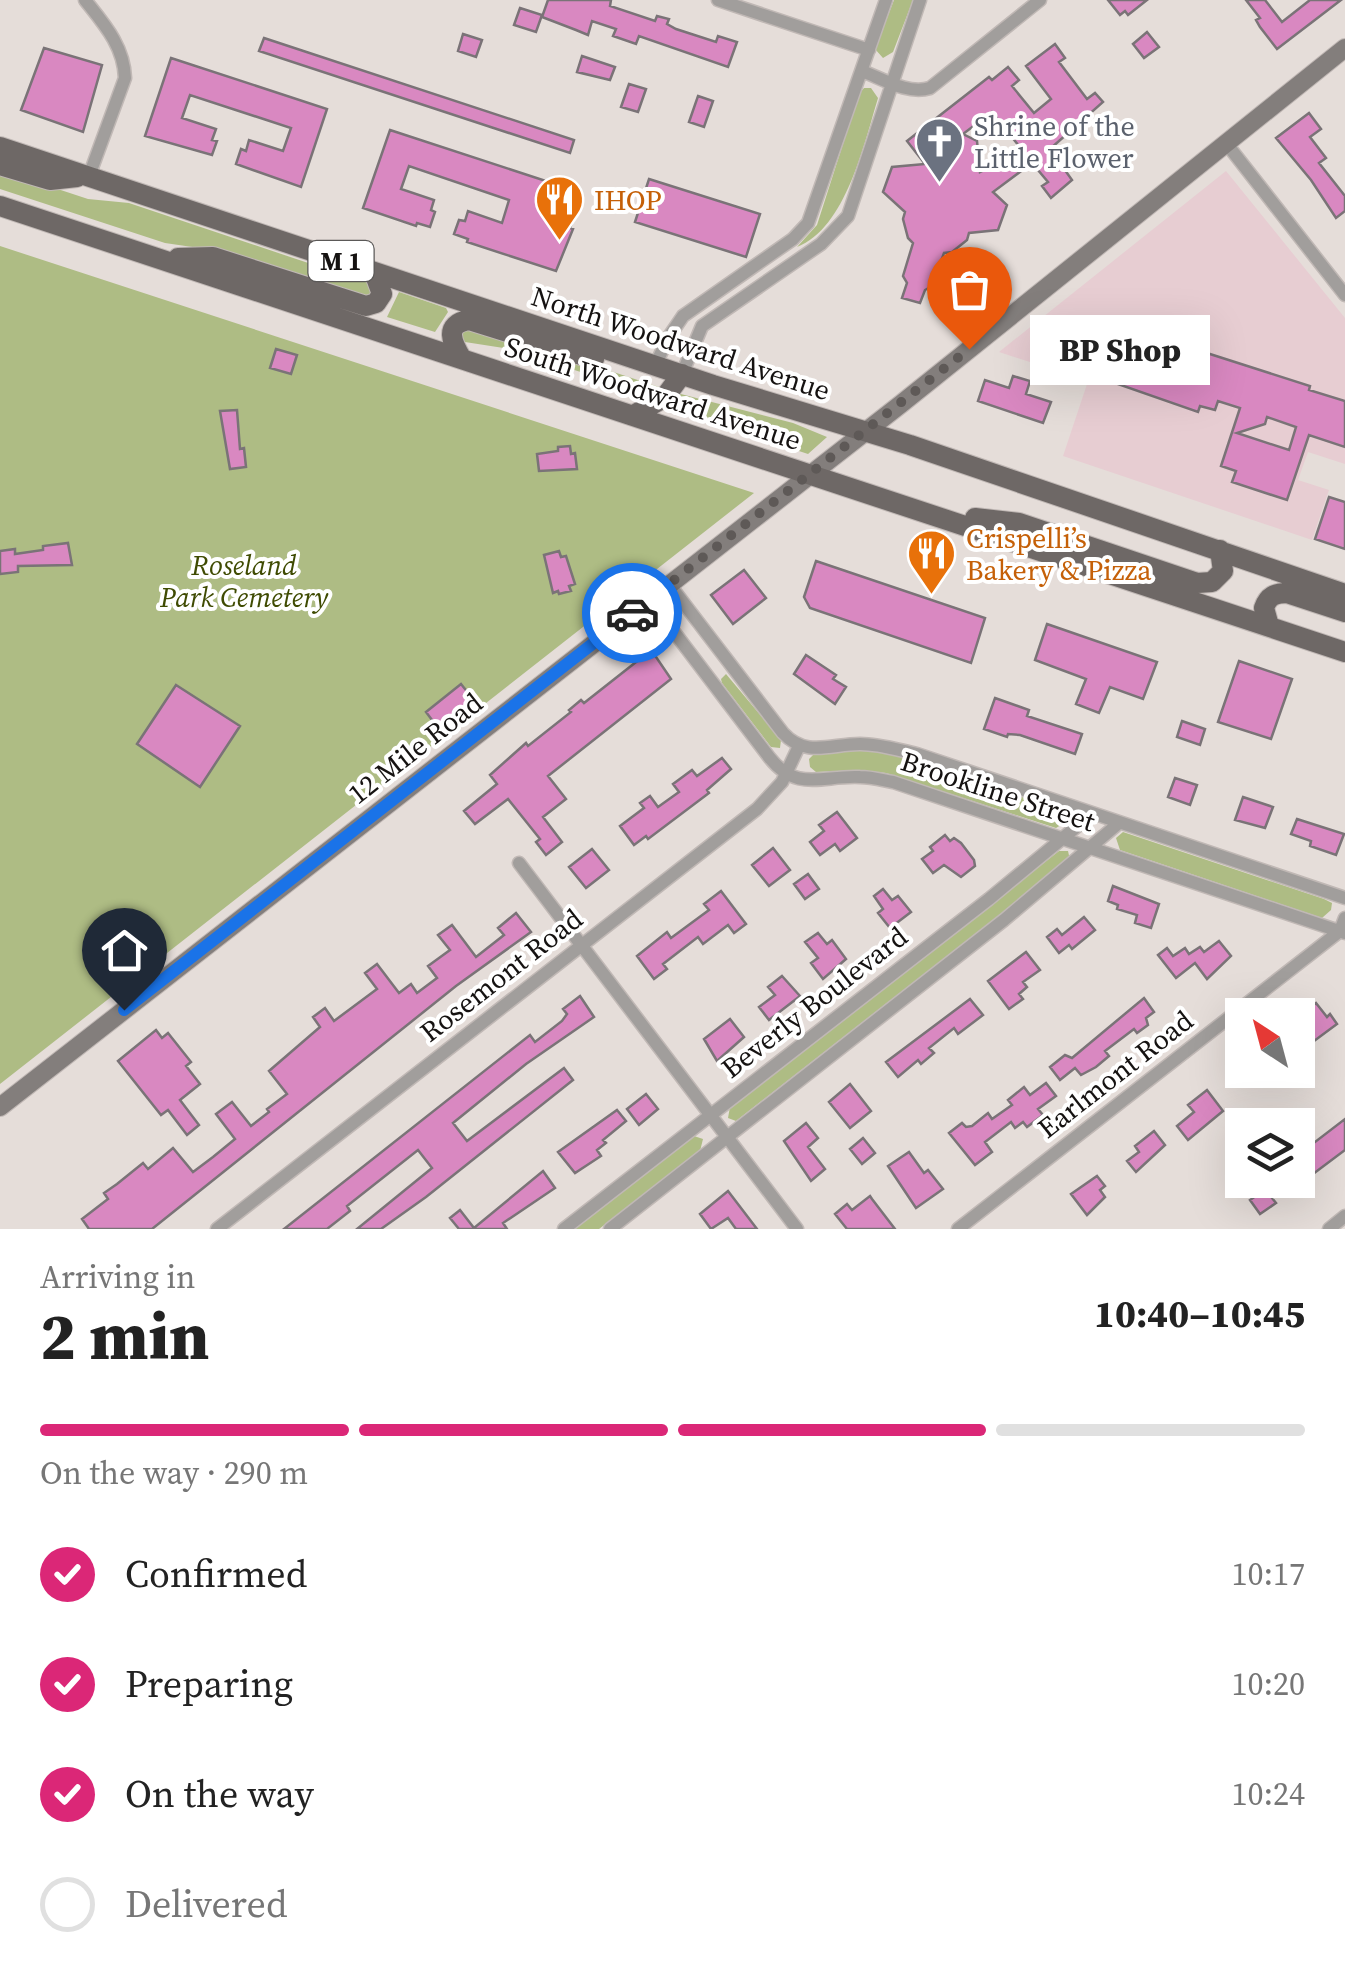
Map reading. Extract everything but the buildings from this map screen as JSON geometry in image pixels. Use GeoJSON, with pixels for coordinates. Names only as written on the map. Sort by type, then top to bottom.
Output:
{"type":"FeatureCollection","features":[{"type":"Feature","properties":{"kind":"main road","name":"12 Mile Road"},"geometry":{"type":"LineString","coordinates":[[0,1107],[811,473],[1345,48]]}},
{"type":"Feature","properties":{"kind":"main road","name":"North Woodward Avenue"},"geometry":{"type":"LineString","coordinates":[[0,147],[1345,594]]}},
{"type":"Feature","properties":{"kind":"main road"},"geometry":{"type":"LineString","coordinates":[[0,165],[50,180],[89,176]]}},
{"type":"Feature","properties":{"kind":"main road","name":"South Woodward Avenue"},"geometry":{"type":"LineString","coordinates":[[0,206],[1345,652]]}},
{"type":"Feature","properties":{"kind":"main road"},"geometry":{"type":"LineString","coordinates":[[166,260],[213,257],[366,306],[376,303],[382,294],[382,285],[374,272]]}},
{"type":"Feature","properties":{"kind":"main road"},"geometry":{"type":"LineString","coordinates":[[462,359],[451,342],[451,330],[457,323],[469,320],[609,363],[655,366]]}},
{"type":"Feature","properties":{"kind":"main road"},"geometry":{"type":"LineString","coordinates":[[634,415],[665,397],[682,374]]}},
{"type":"Feature","properties":{"kind":"main road"},"geometry":{"type":"LineString","coordinates":[[933,514],[1019,523],[1197,583],[1212,582],[1223,571],[1220,550]]}},
{"type":"Feature","properties":{"kind":"main road"},"geometry":{"type":"LineString","coordinates":[[1269,626],[1264,608],[1278,593],[1287,592],[1345,612]]}},
{"type":"Feature","properties":{"kind":"street"},"geometry":{"type":"LineString","coordinates":[[85,0],[117,44],[125,78],[89,176]]}},
{"type":"Feature","properties":{"kind":"street"},"geometry":{"type":"LineString","coordinates":[[718,0],[869,50]]}},
{"type":"Feature","properties":{"kind":"street"},"geometry":{"type":"LineString","coordinates":[[655,366],[684,316],[793,239],[808,224],[886,0]]}},
{"type":"Feature","properties":{"kind":"street"},"geometry":{"type":"LineString","coordinates":[[682,374],[702,326],[821,244],[843,223],[853,205],[920,0]]}},
{"type":"Feature","properties":{"kind":"street"},"geometry":{"type":"LineString","coordinates":[[862,71],[920,91],[930,88],[1040,0]]}},
{"type":"Feature","properties":{"kind":"street"},"geometry":{"type":"LineString","coordinates":[[1226,143],[1345,294]]}},
{"type":"Feature","properties":{"kind":"street"},"geometry":{"type":"LineString","coordinates":[[668,584],[783,734],[799,746]]}},
{"type":"Feature","properties":{"kind":"street"},"geometry":{"type":"LineString","coordinates":[[649,600],[769,757],[787,774]]}},
{"type":"Feature","properties":{"kind":"street","name":"Rosemont Road"},"geometry":{"type":"LineString","coordinates":[[217,1229],[758,809],[787,774],[799,746]]}},
{"type":"Feature","properties":{"kind":"street","name":"Brookline Street"},"geometry":{"type":"LineString","coordinates":[[799,746],[882,746],[966,770],[1345,898]]}},
{"type":"Feature","properties":{"kind":"street","name":"Brookline Street"},"geometry":{"type":"LineString","coordinates":[[787,774],[800,780],[861,776],[893,782],[1343,927]]}},
{"type":"Feature","properties":{"kind":"street","name":"Beverly Boulevard"},"geometry":{"type":"LineString","coordinates":[[564,1229],[1092,814]]}},
{"type":"Feature","properties":{"kind":"street","name":"Beverly Boulevard"},"geometry":{"type":"LineString","coordinates":[[610,1229],[1094,848],[1120,823]]}},
{"type":"Feature","properties":{"kind":"street"},"geometry":{"type":"LineString","coordinates":[[519,863],[797,1229]]}},
{"type":"Feature","properties":{"kind":"street","name":"Earlmont Road"},"geometry":{"type":"LineString","coordinates":[[958,1229],[1343,927]]}},
{"type":"Feature","properties":{"kind":"street"},"geometry":{"type":"LineString","coordinates":[[1329,1229],[1345,1216]]}},
{"type":"Feature","properties":{"kind":"shaded area"},"geometry":{"type":"Polygon","coordinates":[[[1226,171],[1345,318],[1345,464],[1308,452],[1298,480],[1329,490],[1312,540],[1063,456],[1088,381],[999,352],[1226,171]]]}},
{"type":"Feature","properties":{"kind":"green space"},"geometry":{"type":"Polygon","coordinates":[[[894,0],[913,0],[893,52],[883,58],[875,49],[894,0]]]}},
{"type":"Feature","properties":{"kind":"green space"},"geometry":{"type":"Polygon","coordinates":[[[864,88],[871,88],[878,98],[851,183],[828,222],[797,247],[817,225],[864,88]]]}},
{"type":"Feature","properties":{"kind":"green space"},"geometry":{"type":"Polygon","coordinates":[[[0,170],[88,199],[129,203],[368,283],[372,294],[368,298],[206,249],[165,243],[0,189],[0,170]]]}},
{"type":"Feature","properties":{"kind":"green space","name":"Roseland Park Cemetery"},"geometry":{"type":"Polygon","coordinates":[[[0,246],[754,493],[0,1084],[0,246]]]}},
{"type":"Feature","properties":{"kind":"green space"},"geometry":{"type":"Polygon","coordinates":[[[399,292],[446,308],[448,312],[435,332],[387,317],[399,292]]]}},
{"type":"Feature","properties":{"kind":"green space"},"geometry":{"type":"Polygon","coordinates":[[[465,326],[662,388],[648,394],[510,349],[465,342],[461,338],[465,326]]]}},
{"type":"Feature","properties":{"kind":"green space"},"geometry":{"type":"Polygon","coordinates":[[[677,393],[793,423],[827,437],[808,454],[666,407],[677,393]]]}},
{"type":"Feature","properties":{"kind":"green space"},"geometry":{"type":"Polygon","coordinates":[[[726,674],[781,740],[780,748],[771,747],[722,683],[726,674]]]}},
{"type":"Feature","properties":{"kind":"green space"},"geometry":{"type":"Polygon","coordinates":[[[865,749],[921,761],[1056,807],[1066,814],[1066,822],[1056,828],[886,773],[816,772],[810,767],[809,759],[815,753],[865,749]]]}},
{"type":"Feature","properties":{"kind":"green space"},"geometry":{"type":"Polygon","coordinates":[[[1123,832],[1324,899],[1332,903],[1331,910],[1322,918],[1120,850],[1116,838],[1123,832]]]}},
{"type":"Feature","properties":{"kind":"green space"},"geometry":{"type":"Polygon","coordinates":[[[1059,851],[1068,851],[1070,860],[736,1121],[728,1118],[730,1107],[1059,851]]]}},
{"type":"Feature","properties":{"kind":"green space"},"geometry":{"type":"Polygon","coordinates":[[[694,1136],[703,1139],[700,1151],[599,1229],[575,1229],[694,1136]]]}},
{"type":"Feature","properties":{"kind":"way so far"},"geometry":{"type":"LineString","coordinates":[[632,613],[969,349]]}},
{"type":"Feature","properties":{"kind":"place","name":"Shrine of the Little Flower"},"geometry":{"type":"Point","coordinates":[939,184]}},
{"type":"Feature","properties":{"kind":"place","name":"IHOP"},"geometry":{"type":"Point","coordinates":[559,242]}},
{"type":"Feature","properties":{"kind":"place","name":"BP Shop"},"geometry":{"type":"Point","coordinates":[969,349]}},
{"type":"Feature","properties":{"kind":"place","name":"Crispelli’s Bakery & Pizza"},"geometry":{"type":"Point","coordinates":[931,596]}},
{"type":"Feature","properties":{"kind":"route"},"geometry":{"type":"LineString","coordinates":[[124,1010],[632,613]]}}]}
